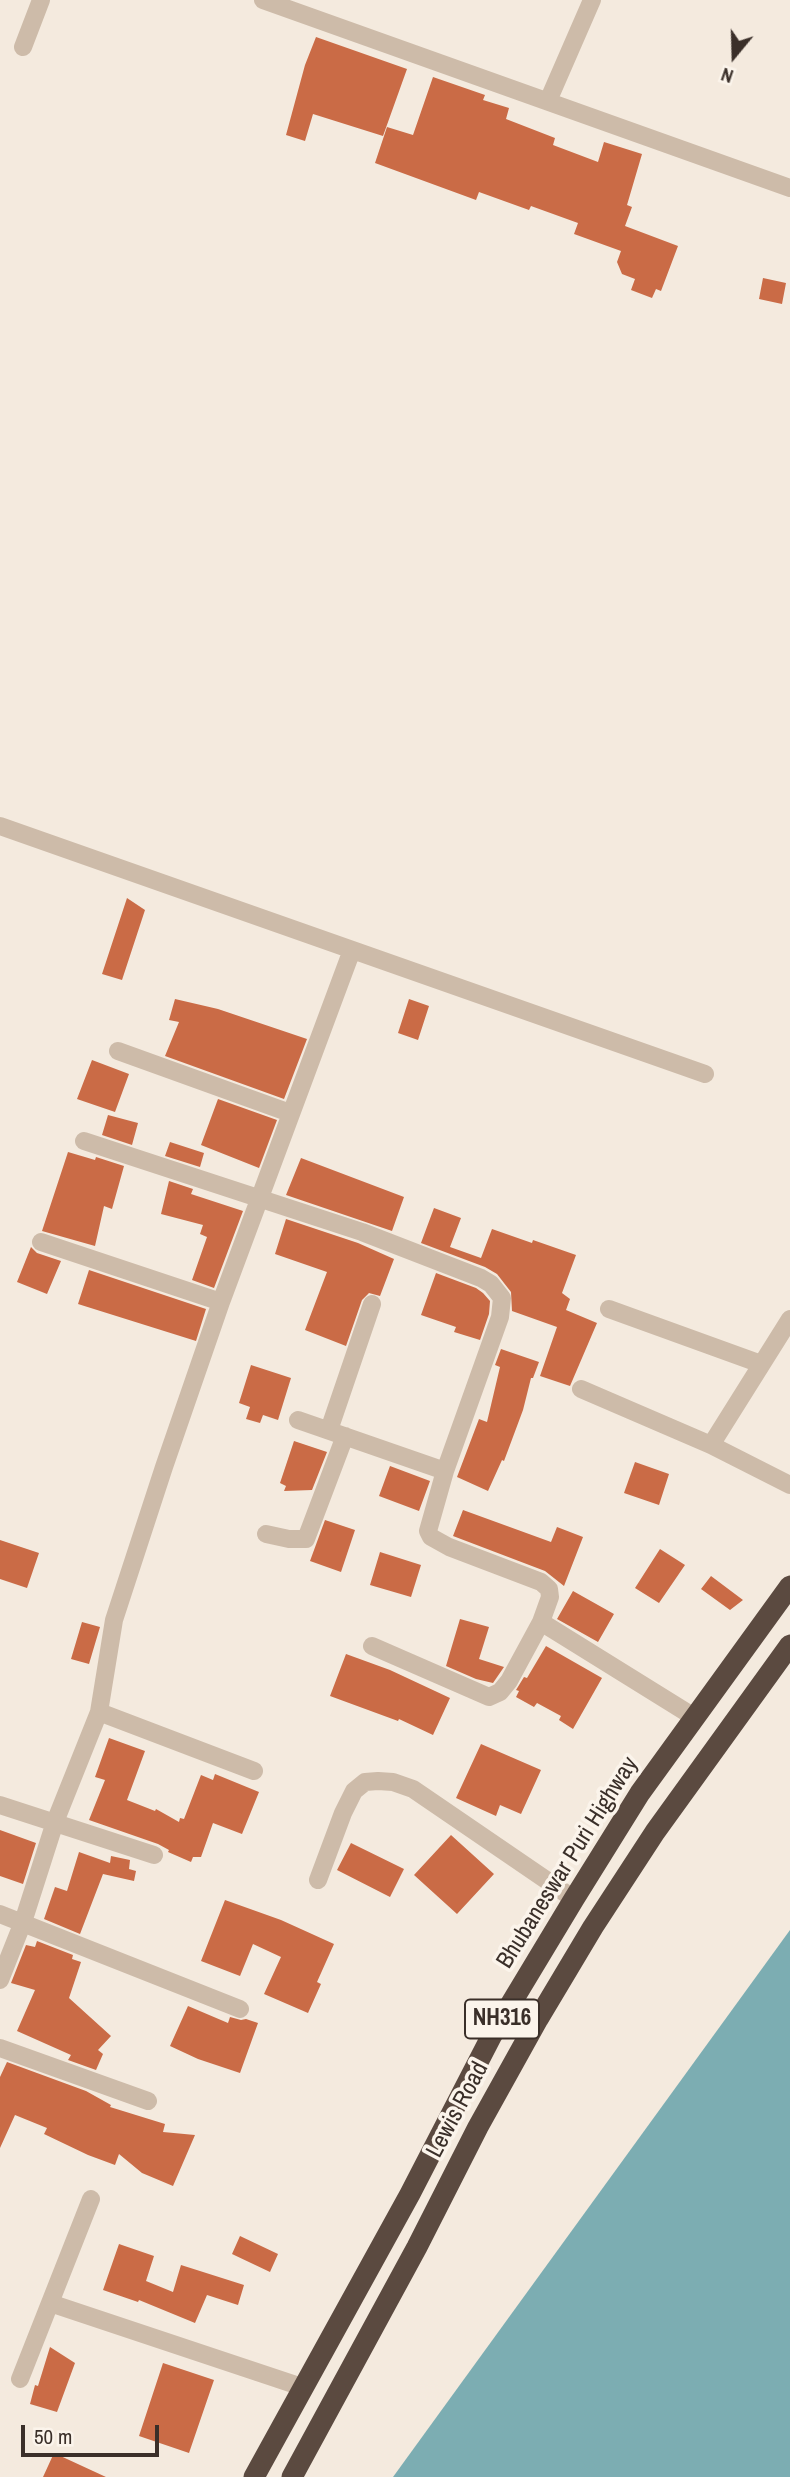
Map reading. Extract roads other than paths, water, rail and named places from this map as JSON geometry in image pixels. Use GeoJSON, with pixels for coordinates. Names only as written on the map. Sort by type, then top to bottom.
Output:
{"type":"FeatureCollection","features":[{"type":"Feature","properties":{"kind":"highway","name":"Bhubaneswar Puri Highway"},"geometry":{"type":"LineString","coordinates":[[254,2477],[410,2194],[492,2035],[640,1793],[790,1586]]}},
{"type":"Feature","properties":{"kind":"highway","name":"Lewis Road"},"geometry":{"type":"LineString","coordinates":[[292,2477],[417,2248],[478,2127],[545,2007],[655,1832],[790,1645]]}},
{"type":"Feature","properties":{"kind":"street"},"geometry":{"type":"LineString","coordinates":[[23,47],[41,0]]}},
{"type":"Feature","properties":{"kind":"street"},"geometry":{"type":"LineString","coordinates":[[263,0],[790,188]]}},
{"type":"Feature","properties":{"kind":"street"},"geometry":{"type":"LineString","coordinates":[[548,101],[592,0]]}},
{"type":"Feature","properties":{"kind":"street"},"geometry":{"type":"LineString","coordinates":[[0,826],[705,1074]]}},
{"type":"Feature","properties":{"kind":"street"},"geometry":{"type":"LineString","coordinates":[[0,1980],[23,1922],[55,1822],[99,1712],[120,1597],[221,1302],[352,950]]}},
{"type":"Feature","properties":{"kind":"street"},"geometry":{"type":"LineString","coordinates":[[118,1051],[290,1113]]}},
{"type":"Feature","properties":{"kind":"street"},"geometry":{"type":"LineString","coordinates":[[84,1141],[362,1232],[462,1270],[491,1284],[502,1297],[500,1317],[445,1471],[428,1531],[431,1537],[449,1547],[541,1582],[549,1589],[550,1597],[541,1622],[509,1681],[500,1692],[489,1697],[372,1646]]}},
{"type":"Feature","properties":{"kind":"street"},"geometry":{"type":"LineString","coordinates":[[41,1242],[221,1302]]}},
{"type":"Feature","properties":{"kind":"street"},"geometry":{"type":"LineString","coordinates":[[266,1534],[289,1539],[306,1539],[372,1304]]}},
{"type":"Feature","properties":{"kind":"street"},"geometry":{"type":"LineString","coordinates":[[609,1309],[761,1364]]}},
{"type":"Feature","properties":{"kind":"street"},"geometry":{"type":"LineString","coordinates":[[711,1445],[790,1319]]}},
{"type":"Feature","properties":{"kind":"street"},"geometry":{"type":"LineString","coordinates":[[581,1389],[711,1445],[790,1485]]}},
{"type":"Feature","properties":{"kind":"street"},"geometry":{"type":"LineString","coordinates":[[298,1420],[445,1471]]}},
{"type":"Feature","properties":{"kind":"street"},"geometry":{"type":"LineString","coordinates":[[541,1622],[694,1717]]}},
{"type":"Feature","properties":{"kind":"street"},"geometry":{"type":"LineString","coordinates":[[99,1712],[254,1771]]}},
{"type":"Feature","properties":{"kind":"street"},"geometry":{"type":"LineString","coordinates":[[318,1881],[354,1791],[365,1782],[394,1782],[413,1789],[574,1899]]}},
{"type":"Feature","properties":{"kind":"street"},"geometry":{"type":"LineString","coordinates":[[0,1805],[154,1855]]}},
{"type":"Feature","properties":{"kind":"street"},"geometry":{"type":"LineString","coordinates":[[0,1914],[240,2009]]}},
{"type":"Feature","properties":{"kind":"street"},"geometry":{"type":"LineString","coordinates":[[0,2048],[148,2101]]}},
{"type":"Feature","properties":{"kind":"street"},"geometry":{"type":"LineString","coordinates":[[20,2379],[91,2199]]}},
{"type":"Feature","properties":{"kind":"street"},"geometry":{"type":"LineString","coordinates":[[50,2303],[302,2388]]}},
{"type":"Feature","properties":{"kind":"water"},"geometry":{"type":"Polygon","coordinates":[[[790,1930],[790,2477],[393,2477],[790,1930]]]}}]}
